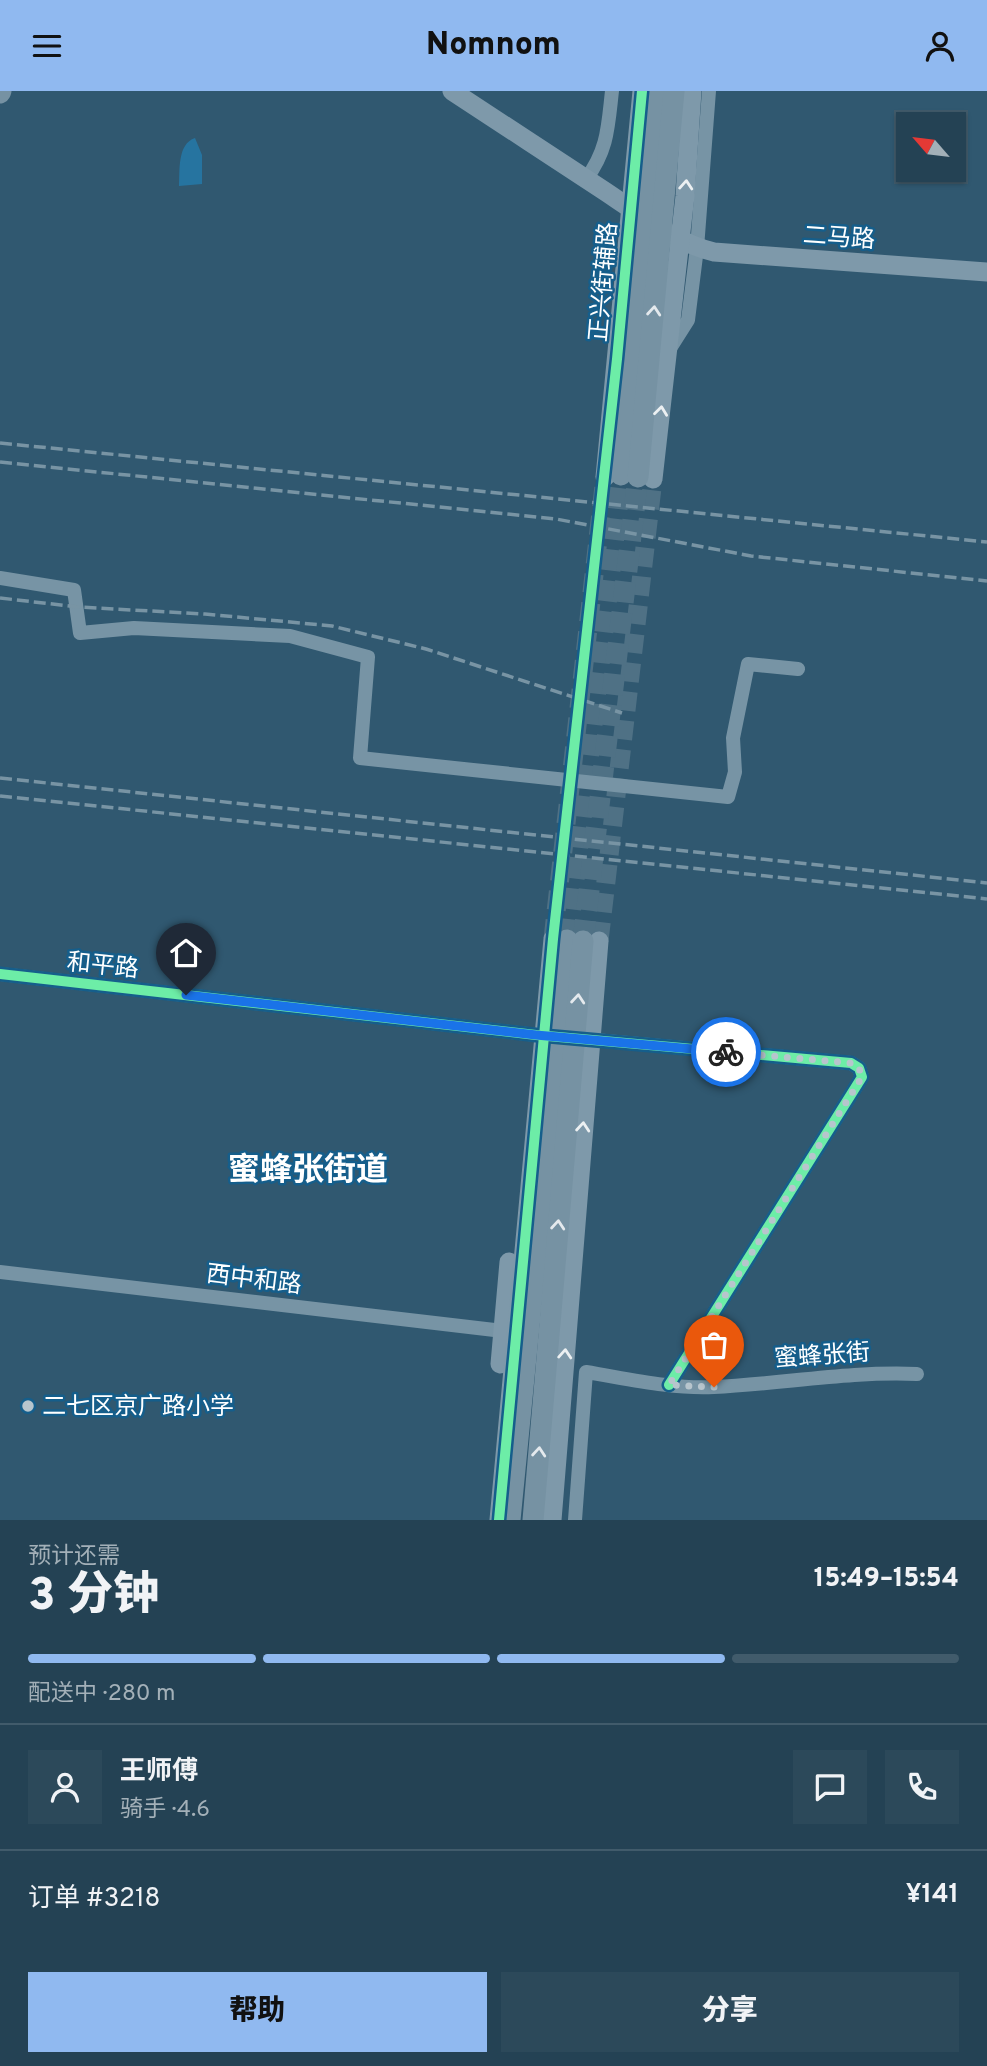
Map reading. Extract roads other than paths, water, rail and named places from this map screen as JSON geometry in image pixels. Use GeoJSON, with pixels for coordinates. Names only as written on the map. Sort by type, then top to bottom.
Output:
{"type":"FeatureCollection","features":[{"type":"Feature","properties":{"kind":"main road"},"geometry":{"type":"LineString","coordinates":[[629,477],[658,91]]}},
{"type":"Feature","properties":{"kind":"main road"},"geometry":{"type":"LineString","coordinates":[[629,477],[674,91]]}},
{"type":"Feature","properties":{"kind":"main road"},"geometry":{"type":"LineString","coordinates":[[510,1520],[575,940]]}},
{"type":"Feature","properties":{"kind":"main road"},"geometry":{"type":"LineString","coordinates":[[533,1520],[575,940]]}},
{"type":"Feature","properties":{"kind":"street"},"geometry":{"type":"LineString","coordinates":[[452,91],[620,202],[693,246]]}},
{"type":"Feature","properties":{"kind":"street"},"geometry":{"type":"LineString","coordinates":[[586,179],[599,162],[607,139],[612,91]]}},
{"type":"Feature","properties":{"kind":"street","name":"正兴街辅路"},"geometry":{"type":"LineString","coordinates":[[629,477],[642,91]]}},
{"type":"Feature","properties":{"kind":"street"},"geometry":{"type":"LineString","coordinates":[[629,477],[668,351],[685,196],[692,91]]}},
{"type":"Feature","properties":{"kind":"street"},"geometry":{"type":"LineString","coordinates":[[668,351],[688,320],[709,91]]}},
{"type":"Feature","properties":{"kind":"street","name":"二马路"},"geometry":{"type":"LineString","coordinates":[[693,246],[714,252],[987,272]]}},
{"type":"Feature","properties":{"kind":"street"},"geometry":{"type":"LineString","coordinates":[[0,578],[74,590],[80,633],[134,628],[290,636],[368,657],[360,758],[728,797],[734,772],[733,738],[748,664],[798,669]]}},
{"type":"Feature","properties":{"kind":"street"},"geometry":{"type":"LineString","coordinates":[[499,1520],[575,940]]}},
{"type":"Feature","properties":{"kind":"street"},"geometry":{"type":"LineString","coordinates":[[552,1520],[575,940]]}},
{"type":"Feature","properties":{"kind":"street","name":"和平路"},"geometry":{"type":"LineString","coordinates":[[0,974],[533,1035],[851,1063],[859,1068],[862,1077],[669,1385]]}},
{"type":"Feature","properties":{"kind":"street"},"geometry":{"type":"LineString","coordinates":[[489,1520],[503,1331],[533,1035]]}},
{"type":"Feature","properties":{"kind":"street","name":"西中和路"},"geometry":{"type":"LineString","coordinates":[[0,1272],[503,1331]]}},
{"type":"Feature","properties":{"kind":"street","name":"蜜蜂张街"},"geometry":{"type":"LineString","coordinates":[[575,1520],[586,1372],[669,1385],[714,1387],[872,1372],[918,1374]]}},
{"type":"Feature","properties":{"kind":"tunnel"},"geometry":{"type":"LineString","coordinates":[[567,940],[621,475]]}},
{"type":"Feature","properties":{"kind":"tunnel"},"geometry":{"type":"LineString","coordinates":[[553,939],[605,477]]}},
{"type":"Feature","properties":{"kind":"tunnel"},"geometry":{"type":"LineString","coordinates":[[583,941],[638,477]]}},
{"type":"Feature","properties":{"kind":"tunnel"},"geometry":{"type":"LineString","coordinates":[[599,941],[653,479]]}},
{"type":"Feature","properties":{"kind":"railway"},"geometry":{"type":"LineString","coordinates":[[0,443],[987,542]]}},
{"type":"Feature","properties":{"kind":"railway"},"geometry":{"type":"LineString","coordinates":[[0,462],[556,519],[751,556],[987,581]]}},
{"type":"Feature","properties":{"kind":"railway"},"geometry":{"type":"LineString","coordinates":[[0,598],[78,607],[205,614],[332,626],[426,649],[622,713]]}},
{"type":"Feature","properties":{"kind":"railway"},"geometry":{"type":"LineString","coordinates":[[0,778],[987,883]]}},
{"type":"Feature","properties":{"kind":"railway"},"geometry":{"type":"LineString","coordinates":[[0,796],[987,899]]}},
{"type":"Feature","properties":{"kind":"place","name":"二七区京广路小学"},"geometry":{"type":"Point","coordinates":[28,1406]}},
{"type":"Feature","properties":{"kind":"district","name":"蜜蜂张街道"},"geometry":{"type":"Point","coordinates":[308,1169]}}]}
